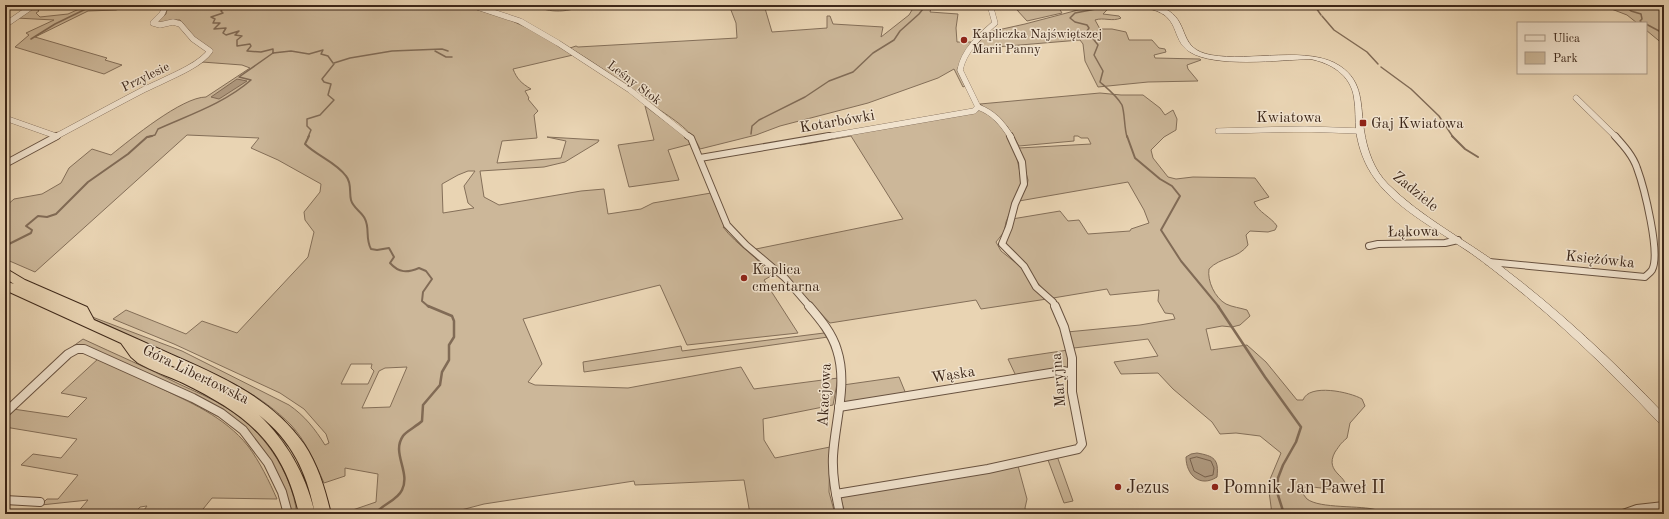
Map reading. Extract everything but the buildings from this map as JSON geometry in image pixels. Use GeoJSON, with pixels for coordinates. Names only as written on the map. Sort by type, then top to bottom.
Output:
{"type":"FeatureCollection","features":[{"type":"Feature","properties":{"kind":"highway"},"geometry":{"type":"LineString","coordinates":[[5,272],[21,284],[82,310],[90,324]]}},
{"type":"Feature","properties":{"kind":"highway","name":"Góra Libertowska"},"geometry":{"type":"LineString","coordinates":[[5,285],[230,388],[268,413],[285,430],[304,458],[314,480],[323,514]]}},
{"type":"Feature","properties":{"kind":"highway","name":"Góra Libertowska"},"geometry":{"type":"LineString","coordinates":[[123,339],[140,358],[226,399],[260,424],[278,444],[288,461],[301,489],[307,514]]}},
{"type":"Feature","properties":{"kind":"street"},"geometry":{"type":"LineString","coordinates":[[5,25],[34,5]]}},
{"type":"Feature","properties":{"kind":"street","name":"Przylesie"},"geometry":{"type":"LineString","coordinates":[[5,164],[99,111],[192,65],[209,54],[209,49],[199,44],[186,34],[180,24],[173,22],[161,25],[154,24],[154,21],[162,14],[166,5]]}},
{"type":"Feature","properties":{"kind":"street","name":"Leśny Stok"},"geometry":{"type":"LineString","coordinates":[[471,5],[520,21],[600,69],[626,87],[691,138],[700,158]]}},
{"type":"Feature","properties":{"kind":"street"},"geometry":{"type":"LineString","coordinates":[[978,107],[960,70],[961,65],[975,40],[995,23],[990,5]]}},
{"type":"Feature","properties":{"kind":"street","name":"Zadziele"},"geometry":{"type":"LineString","coordinates":[[1064,5],[1076,8],[1124,6],[1158,9],[1165,12],[1175,20],[1189,49],[1205,57],[1220,59],[1310,57],[1330,62],[1344,73],[1354,84],[1358,95],[1360,131],[1365,150],[1377,175],[1384,184],[1420,214],[1489,262],[1537,300],[1607,363],[1664,421]]}},
{"type":"Feature","properties":{"kind":"street","name":"Księżówka"},"geometry":{"type":"LineString","coordinates":[[1489,262],[1645,277],[1652,270],[1654,255],[1653,232],[1637,168],[1629,152],[1615,136],[1576,98]]}},
{"type":"Feature","properties":{"kind":"street","name":"Kotarbówki"},"geometry":{"type":"LineString","coordinates":[[700,158],[974,111],[978,107]]}},
{"type":"Feature","properties":{"kind":"street","name":"Maryjna"},"geometry":{"type":"LineString","coordinates":[[836,494],[960,474],[1028,461],[1081,446],[1082,442],[1074,408],[1072,358],[1066,333],[1053,302],[1036,287],[1024,266],[1002,244],[1008,232],[1015,204],[1023,185],[1024,177],[1019,154],[1007,128],[995,116],[978,107]]}},
{"type":"Feature","properties":{"kind":"street"},"geometry":{"type":"LineString","coordinates":[[5,118],[56,136]]}},
{"type":"Feature","properties":{"kind":"street","name":"Kwiatowa"},"geometry":{"type":"LineString","coordinates":[[1218,131],[1305,129],[1360,131]]}},
{"type":"Feature","properties":{"kind":"street","name":"Akacjowa"},"geometry":{"type":"LineString","coordinates":[[700,158],[727,225],[750,249],[781,275],[812,309],[831,333],[840,356],[841,367],[839,407],[833,457],[833,476],[840,514]]}},
{"type":"Feature","properties":{"kind":"street","name":"Łąkowa"},"geometry":{"type":"LineString","coordinates":[[1368,246],[1378,244],[1445,243],[1458,240]]}},
{"type":"Feature","properties":{"kind":"street"},"geometry":{"type":"LineString","coordinates":[[5,413],[68,354],[84,348],[193,398],[221,413],[243,430],[268,463],[282,492],[288,514]]}},
{"type":"Feature","properties":{"kind":"street","name":"Wąska"},"geometry":{"type":"LineString","coordinates":[[839,407],[1063,371],[1072,372]]}},
{"type":"Feature","properties":{"kind":"street"},"geometry":{"type":"LineString","coordinates":[[5,500],[40,502]]}},
{"type":"Feature","properties":{"kind":"street"},"geometry":{"type":"LineString","coordinates":[[1623,514],[1637,509],[1664,506]]}},
{"type":"Feature","properties":{"kind":"green space"},"geometry":{"type":"Polygon","coordinates":[[[88,5],[133,5],[116,10],[88,11],[35,37],[107,58],[105,60],[122,65],[104,74],[15,47],[29,35],[26,33],[54,20],[16,18],[34,6],[39,11],[36,13],[40,17],[68,14],[88,5]]]}},
{"type":"Feature","properties":{"kind":"green space"},"geometry":{"type":"Polygon","coordinates":[[[168,5],[462,5],[508,19],[534,31],[573,55],[513,69],[516,76],[531,89],[525,91],[529,98],[528,99],[538,111],[534,115],[537,138],[502,141],[497,163],[561,158],[566,141],[547,137],[599,140],[598,142],[565,162],[544,167],[480,171],[484,197],[499,205],[581,191],[604,189],[608,214],[641,209],[653,203],[711,193],[726,225],[723,227],[766,269],[771,276],[764,280],[798,333],[687,345],[660,285],[523,319],[542,364],[528,382],[535,385],[628,388],[741,367],[754,389],[838,378],[833,405],[763,419],[764,440],[775,458],[830,447],[829,492],[835,514],[750,514],[744,480],[635,485],[634,481],[484,504],[446,514],[341,514],[376,502],[378,474],[345,468],[345,476],[324,483],[310,452],[296,431],[279,414],[255,396],[216,375],[71,309],[74,308],[95,318],[182,351],[289,405],[309,423],[325,445],[329,443],[326,434],[304,409],[280,393],[174,344],[113,319],[126,310],[186,334],[202,321],[237,333],[308,257],[314,232],[305,220],[304,212],[320,192],[321,184],[278,160],[251,148],[259,138],[187,135],[35,272],[5,259],[5,207],[14,199],[42,194],[61,183],[69,168],[92,149],[111,155],[171,111],[196,99],[206,97],[250,68],[242,65],[202,62],[211,54],[180,20],[173,20],[160,24],[157,21],[166,14],[168,5]],[[468,171],[442,184],[443,213],[474,208],[468,203],[464,186],[475,171],[468,171]],[[351,364],[341,384],[368,384],[374,371],[371,368],[372,364],[351,364]],[[407,367],[385,368],[379,371],[362,408],[390,407],[407,367]]]}},
{"type":"Feature","properties":{"kind":"green space"},"geometry":{"type":"Polygon","coordinates":[[[535,5],[584,5],[573,9],[553,11],[540,8],[535,5]]]}},
{"type":"Feature","properties":{"kind":"green space"},"geometry":{"type":"Polygon","coordinates":[[[729,5],[764,5],[772,32],[827,28],[827,16],[830,16],[833,24],[883,27],[881,37],[909,15],[915,5],[932,5],[930,12],[958,14],[956,28],[957,42],[971,42],[957,70],[965,86],[963,87],[954,69],[938,78],[868,103],[780,126],[756,135],[700,149],[691,135],[679,124],[591,61],[570,48],[576,46],[737,38],[736,23],[729,5]]]}},
{"type":"Feature","properties":{"kind":"green space"},"geometry":{"type":"Polygon","coordinates":[[[1057,5],[1062,13],[1027,21],[1017,10],[1057,5]]]}},
{"type":"Feature","properties":{"kind":"green space"},"geometry":{"type":"Polygon","coordinates":[[[1601,5],[1664,5],[1664,45],[1647,31],[1647,22],[1636,22],[1627,15],[1601,5]]]}},
{"type":"Feature","properties":{"kind":"green space"},"geometry":{"type":"Polygon","coordinates":[[[1110,7],[1103,14],[1119,16],[1121,18],[1114,20],[1095,20],[1100,29],[1112,29],[1126,32],[1129,40],[1152,40],[1159,48],[1165,49],[1166,52],[1154,55],[1155,58],[1200,59],[1201,60],[1187,65],[1188,69],[1198,81],[1148,82],[1098,87],[1085,61],[1083,44],[1080,40],[972,49],[989,32],[1078,10],[1110,7]]]}},
{"type":"Feature","properties":{"kind":"green space"},"geometry":{"type":"Polygon","coordinates":[[[1100,93],[1143,95],[1160,108],[1165,115],[1173,110],[1177,119],[1176,130],[1164,137],[1151,150],[1153,158],[1168,177],[1176,179],[1193,177],[1255,178],[1269,197],[1254,202],[1258,209],[1277,226],[1275,230],[1268,232],[1250,231],[1246,235],[1248,245],[1244,250],[1234,256],[1218,262],[1209,269],[1209,279],[1218,298],[1228,305],[1247,310],[1250,316],[1240,325],[1206,329],[1211,350],[1247,345],[1266,362],[1297,400],[1303,400],[1307,395],[1321,390],[1340,392],[1362,399],[1365,406],[1350,423],[1347,438],[1341,443],[1332,459],[1332,465],[1344,481],[1344,490],[1315,487],[1299,489],[1307,499],[1313,502],[1331,506],[1377,510],[1377,514],[1272,514],[1268,484],[1281,453],[1260,436],[1236,433],[1220,434],[1212,422],[1173,389],[1158,373],[1121,374],[1114,362],[1158,356],[1148,339],[1074,348],[1067,332],[1140,325],[1175,319],[1173,314],[1165,313],[1158,301],[1159,290],[1110,295],[1107,289],[1053,298],[1042,288],[1005,245],[1012,219],[1060,211],[1068,221],[1079,220],[1088,234],[1130,231],[1131,229],[1149,223],[1144,210],[1128,182],[1019,201],[1027,186],[1028,180],[1019,148],[1091,144],[1088,138],[1074,136],[1074,141],[1019,146],[1007,126],[980,104],[1100,93]]]}},
{"type":"Feature","properties":{"kind":"green space"},"geometry":{"type":"Polygon","coordinates":[[[645,106],[689,139],[691,144],[668,150],[679,180],[629,187],[618,145],[654,140],[645,106]]]}},
{"type":"Feature","properties":{"kind":"green space"},"geometry":{"type":"Polygon","coordinates":[[[982,110],[996,120],[1008,135],[1016,154],[1022,182],[1006,222],[1004,232],[996,242],[1001,251],[1021,267],[1047,299],[981,309],[976,300],[830,323],[796,287],[756,249],[903,219],[851,136],[800,145],[800,142],[982,110]]]}},
{"type":"Feature","properties":{"kind":"green space"},"geometry":{"type":"Polygon","coordinates":[[[824,333],[828,337],[584,372],[583,362],[681,346],[682,351],[824,333]]]}},
{"type":"Feature","properties":{"kind":"green space"},"geometry":{"type":"Polygon","coordinates":[[[83,339],[208,398],[239,416],[263,439],[282,467],[289,482],[297,514],[291,514],[276,473],[229,415],[86,346],[68,350],[83,339]]]}},
{"type":"Feature","properties":{"kind":"green space"},"geometry":{"type":"Polygon","coordinates":[[[1068,350],[1069,369],[1016,376],[1008,359],[1068,350]]]}},
{"type":"Feature","properties":{"kind":"green space"},"geometry":{"type":"Polygon","coordinates":[[[99,358],[193,404],[228,426],[239,435],[248,446],[264,472],[277,499],[212,498],[199,514],[141,514],[147,506],[140,507],[134,514],[76,514],[88,500],[41,505],[47,499],[58,499],[78,475],[21,465],[33,454],[61,458],[77,439],[5,427],[5,417],[13,409],[68,417],[87,398],[61,393],[99,358]]]}},
{"type":"Feature","properties":{"kind":"green space"},"geometry":{"type":"Polygon","coordinates":[[[899,377],[906,394],[842,405],[843,385],[899,377]]]}},
{"type":"Feature","properties":{"kind":"green space"},"geometry":{"type":"Polygon","coordinates":[[[1057,456],[1073,501],[1064,503],[1048,460],[1057,456]]]}},
{"type":"Feature","properties":{"kind":"green space"},"geometry":{"type":"Polygon","coordinates":[[[1018,466],[1027,499],[1025,508],[1026,514],[845,514],[840,496],[1018,466]]]}},
{"type":"Feature","properties":{"kind":"water"},"geometry":{"type":"Polygon","coordinates":[[[237,79],[247,81],[219,99],[211,97],[237,79]]]}},
{"type":"Feature","properties":{"kind":"water"},"geometry":{"type":"Polygon","coordinates":[[[1197,453],[1208,455],[1214,459],[1217,466],[1217,477],[1205,481],[1195,478],[1191,474],[1188,469],[1186,457],[1197,453]]]}},
{"type":"Feature","properties":{"kind":"waterway"},"geometry":{"type":"LineString","coordinates":[[31,39],[55,24],[94,5]]}},
{"type":"Feature","properties":{"kind":"waterway"},"geometry":{"type":"LineString","coordinates":[[213,5],[224,7],[221,11],[223,13],[211,17],[215,19],[213,23],[220,23],[214,29],[226,28],[223,33],[226,35],[239,31],[235,35],[242,36],[237,40],[237,46],[250,44],[251,46],[247,51],[261,52],[273,49],[273,53]]}},
{"type":"Feature","properties":{"kind":"waterway"},"geometry":{"type":"LineString","coordinates":[[751,134],[752,126],[759,120],[805,97],[829,81],[853,72],[873,53],[894,40],[900,31],[919,14],[926,5]]}},
{"type":"Feature","properties":{"kind":"waterway"},"geometry":{"type":"LineString","coordinates":[[1314,5],[1321,15]]}},
{"type":"Feature","properties":{"kind":"waterway"},"geometry":{"type":"LineString","coordinates":[[1624,5],[1631,11],[1641,14],[1641,22]]}},
{"type":"Feature","properties":{"kind":"waterway"},"geometry":{"type":"LineString","coordinates":[[1096,9],[1075,13],[1070,18],[1075,22],[1087,25],[1089,28],[1087,31],[1098,45],[1094,55],[1103,71],[1100,82],[1122,105],[1127,137]]}},
{"type":"Feature","properties":{"kind":"waterway"},"geometry":{"type":"LineString","coordinates":[[1322,16],[1334,30],[1367,52],[1378,64]]}},
{"type":"Feature","properties":{"kind":"waterway"},"geometry":{"type":"LineString","coordinates":[[1647,25],[1661,32],[1664,39]]}},
{"type":"Feature","properties":{"kind":"waterway"},"geometry":{"type":"LineString","coordinates":[[334,63],[350,58],[392,51],[442,49],[448,51]]}},
{"type":"Feature","properties":{"kind":"waterway"},"geometry":{"type":"LineString","coordinates":[[273,53],[291,51],[309,54],[323,50],[321,54],[328,56],[333,63]]}},
{"type":"Feature","properties":{"kind":"waterway"},"geometry":{"type":"LineString","coordinates":[[435,51],[446,57],[452,57]]}},
{"type":"Feature","properties":{"kind":"waterway"},"geometry":{"type":"LineString","coordinates":[[150,136],[155,135],[158,129],[206,108],[241,88],[251,80],[239,77],[273,53]]}},
{"type":"Feature","properties":{"kind":"waterway"},"geometry":{"type":"LineString","coordinates":[[308,137],[311,130],[307,126],[307,119],[320,115],[334,100],[328,95],[331,84],[324,82],[322,79],[334,64]]}},
{"type":"Feature","properties":{"kind":"waterway"},"geometry":{"type":"LineString","coordinates":[[1381,67],[1411,89],[1439,116],[1453,137]]}},
{"type":"Feature","properties":{"kind":"waterway"},"geometry":{"type":"LineString","coordinates":[[5,246],[31,233],[32,230],[26,226],[38,216],[47,217],[56,214],[88,182],[128,154],[147,137],[150,136]]}},
{"type":"Feature","properties":{"kind":"waterway"},"geometry":{"type":"LineString","coordinates":[[309,136],[305,144],[342,171],[348,179],[350,185],[350,197],[352,203],[364,217],[367,226],[368,241],[371,249],[377,250],[389,248],[394,257],[390,263],[397,269],[411,271],[419,268],[426,271],[432,279],[423,292],[422,301],[429,307]]}},
{"type":"Feature","properties":{"kind":"waterway"},"geometry":{"type":"LineString","coordinates":[[1127,136],[1135,158],[1160,179],[1172,186],[1180,196],[1161,230],[1181,261],[1219,307]]}},
{"type":"Feature","properties":{"kind":"waterway"},"geometry":{"type":"LineString","coordinates":[[1453,137],[1465,149],[1478,157]]}},
{"type":"Feature","properties":{"kind":"waterway"},"geometry":{"type":"LineString","coordinates":[[375,514],[397,497],[402,490],[404,476],[399,449],[400,442],[404,434],[422,421],[423,405],[440,385],[442,372],[449,360],[449,345],[454,337],[454,321],[452,316],[428,306]]}},
{"type":"Feature","properties":{"kind":"waterway"},"geometry":{"type":"LineString","coordinates":[[1218,306],[1265,377],[1301,427],[1296,442],[1283,465],[1278,478],[1277,492],[1284,514]]}},
{"type":"Feature","properties":{"kind":"place","name":"Kapliczka Najświętszej Marii Panny"},"geometry":{"type":"Point","coordinates":[964,40]}},
{"type":"Feature","properties":{"kind":"place","name":"Gaj Kwiatowa"},"geometry":{"type":"Point","coordinates":[1363,123]}},
{"type":"Feature","properties":{"kind":"place","name":"Kaplica cmentarna"},"geometry":{"type":"Point","coordinates":[744,278]}},
{"type":"Feature","properties":{"kind":"place","name":"Jezus"},"geometry":{"type":"Point","coordinates":[1118,487]}},
{"type":"Feature","properties":{"kind":"place","name":"Pomnik Jan Paweł II"},"geometry":{"type":"Point","coordinates":[1215,487]}}]}
